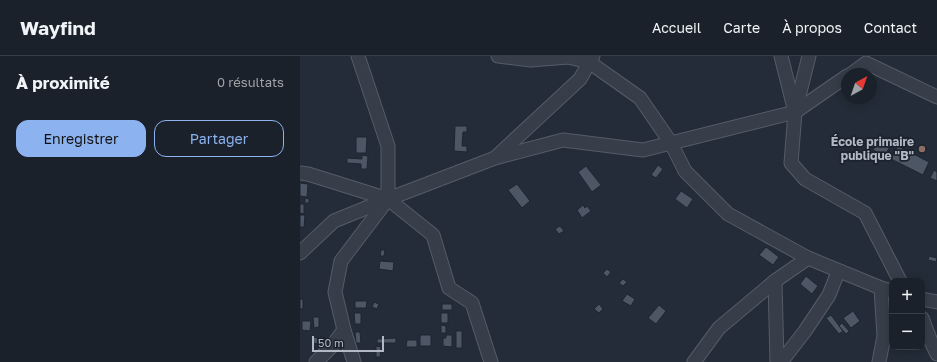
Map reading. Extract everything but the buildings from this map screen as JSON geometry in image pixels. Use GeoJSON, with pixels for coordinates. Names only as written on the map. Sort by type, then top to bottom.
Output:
{"type":"FeatureCollection","features":[{"type":"Feature","properties":{"kind":"street"},"geometry":{"type":"LineString","coordinates":[[354,362],[344,330],[335,292],[341,261],[388,199],[388,146],[358,56]]}},
{"type":"Feature","properties":{"kind":"street"},"geometry":{"type":"LineString","coordinates":[[498,56],[531,60],[568,57],[588,58],[640,98],[671,143],[685,171],[728,214],[808,258],[838,272],[886,290],[884,336],[879,362]]}},
{"type":"Feature","properties":{"kind":"street"},"geometry":{"type":"LineString","coordinates":[[781,56],[795,112]]}},
{"type":"Feature","properties":{"kind":"street"},"geometry":{"type":"LineString","coordinates":[[809,56],[795,112],[791,163],[805,179],[865,212],[898,278]]}},
{"type":"Feature","properties":{"kind":"street"},"geometry":{"type":"LineString","coordinates":[[495,158],[580,79],[588,58]]}},
{"type":"Feature","properties":{"kind":"street"},"geometry":{"type":"LineString","coordinates":[[859,68],[866,63],[876,68]]}},
{"type":"Feature","properties":{"kind":"street"},"geometry":{"type":"LineString","coordinates":[[877,68],[937,97]]}},
{"type":"Feature","properties":{"kind":"street"},"geometry":{"type":"LineString","coordinates":[[300,253],[334,221],[495,158],[563,140],[643,150],[795,112],[841,80]]}},
{"type":"Feature","properties":{"kind":"street"},"geometry":{"type":"LineString","coordinates":[[300,173],[308,174],[388,199],[433,235],[449,288],[472,303],[491,362]]}},
{"type":"Feature","properties":{"kind":"street"},"geometry":{"type":"LineString","coordinates":[[694,362],[719,328],[775,281],[808,258]]}},
{"type":"Feature","properties":{"kind":"street"},"geometry":{"type":"LineString","coordinates":[[781,362],[829,295],[838,272]]}},
{"type":"Feature","properties":{"kind":"street"},"geometry":{"type":"LineString","coordinates":[[775,281],[777,362]]}},
{"type":"Feature","properties":{"kind":"street"},"geometry":{"type":"LineString","coordinates":[[925,300],[937,302]]}},
{"type":"Feature","properties":{"kind":"street"},"geometry":{"type":"LineString","coordinates":[[925,325],[937,354]]}},
{"type":"Feature","properties":{"kind":"street"},"geometry":{"type":"LineString","coordinates":[[316,362],[332,346],[344,330]]}},
{"type":"Feature","properties":{"kind":"place","name":"École primaire publique \"B\""},"geometry":{"type":"Point","coordinates":[922,149]}}]}
